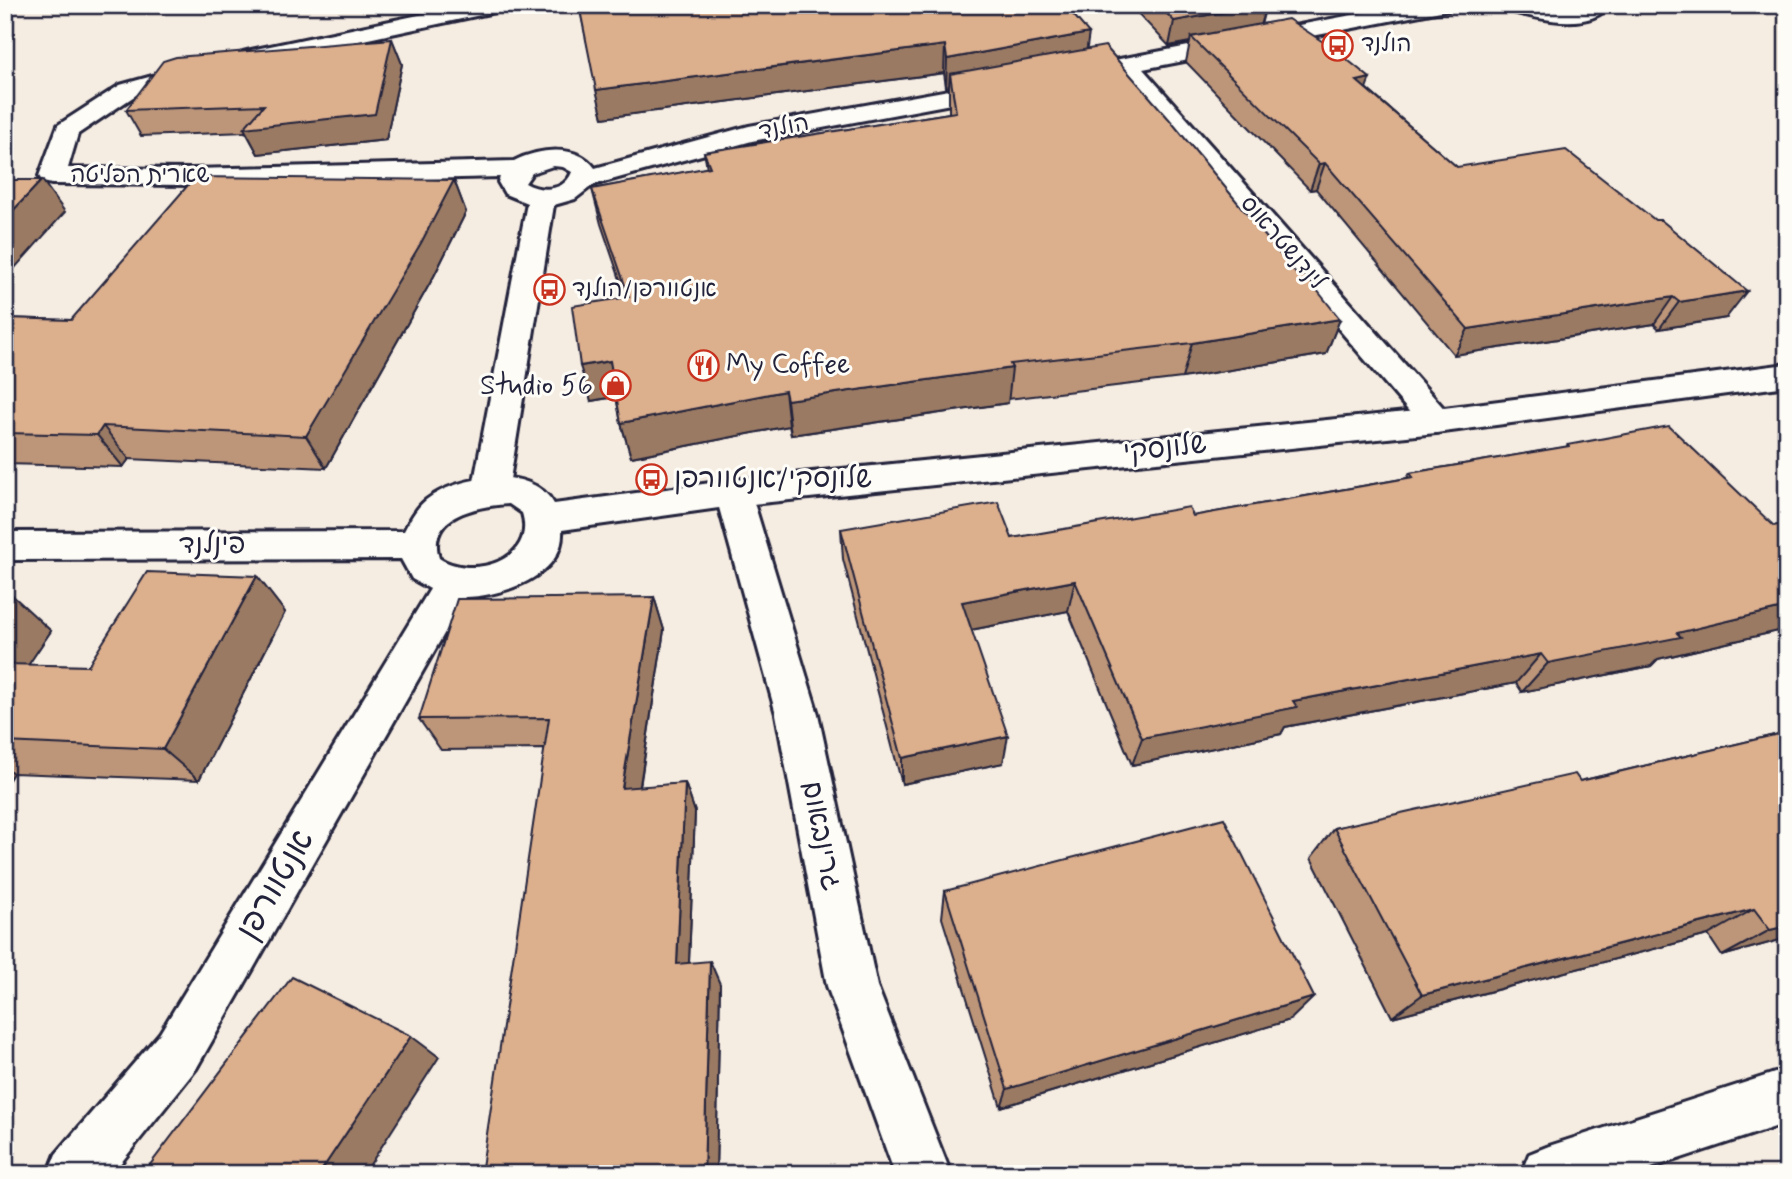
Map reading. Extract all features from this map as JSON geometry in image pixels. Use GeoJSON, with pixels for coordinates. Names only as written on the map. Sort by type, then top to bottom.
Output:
{"type":"FeatureCollection","features":[{"type":"Feature","properties":{"kind":"street","name":"שארית הפליטה"},"geometry":{"type":"LineString","coordinates":[[499,5],[225,63],[128,90],[67,130],[52,176],[192,177],[519,169]]}},
{"type":"Feature","properties":{"kind":"street"},"geometry":{"type":"LineString","coordinates":[[1046,80],[1441,5]]}},
{"type":"Feature","properties":{"kind":"street"},"geometry":{"type":"LineString","coordinates":[[1514,5],[1561,14],[1584,12],[1599,5]]}},
{"type":"Feature","properties":{"kind":"street","name":"לינדנשטראוס"},"geometry":{"type":"LineString","coordinates":[[1127,65],[1436,421]]}},
{"type":"Feature","properties":{"kind":"street","name":"הולנד"},"geometry":{"type":"LineString","coordinates":[[542,197],[573,189],[584,179],[750,134],[1019,85]]}},
{"type":"Feature","properties":{"kind":"street"},"geometry":{"type":"LineString","coordinates":[[491,492],[542,197],[530,197],[513,188],[511,182],[519,169],[540,160],[565,159],[582,166],[584,179]]}},
{"type":"Feature","properties":{"kind":"street","name":"שלונסקי"},"geometry":{"type":"LineString","coordinates":[[542,519],[733,493],[1436,421],[1787,375]]}},
{"type":"Feature","properties":{"kind":"street"},"geometry":{"type":"LineString","coordinates":[[510,491],[527,496],[539,505],[542,519],[545,532],[540,546],[529,560],[513,572],[494,580],[473,584],[438,579],[425,570],[418,559],[421,530],[432,515],[450,502],[470,493],[510,491]]}},
{"type":"Feature","properties":{"kind":"street","name":"גרינבאום"},"geometry":{"type":"LineString","coordinates":[[733,493],[797,714],[852,986],[923,1174]]}},
{"type":"Feature","properties":{"kind":"street","name":"פינלנד"},"geometry":{"type":"LineString","coordinates":[[5,545],[419,545]]}},
{"type":"Feature","properties":{"kind":"street","name":"אנטוורפן"},"geometry":{"type":"LineString","coordinates":[[76,1174],[178,1051],[455,582]]}},
{"type":"Feature","properties":{"kind":"street"},"geometry":{"type":"LineString","coordinates":[[1549,1174],[1787,1096]]}},
{"type":"Feature","properties":{"kind":"building"},"geometry":{"type":"Polygon","coordinates":[[[579,5],[1065,5],[1089,33],[947,59],[945,45],[596,90],[579,5]]]}},
{"type":"Feature","properties":{"kind":"building"},"geometry":{"type":"Polygon","coordinates":[[[1158,5],[1263,5],[1174,21],[1158,5]]]}},
{"type":"Feature","properties":{"kind":"building"},"geometry":{"type":"Polygon","coordinates":[[[1288,19],[1334,49],[1370,78],[1357,81],[1457,167],[1566,150],[1655,220],[1661,220],[1747,291],[1679,302],[1673,297],[1468,329],[1325,163],[1319,164],[1191,37],[1288,19]]]}},
{"type":"Feature","properties":{"kind":"building"},"geometry":{"type":"Polygon","coordinates":[[[392,39],[375,114],[244,128],[264,105],[126,110],[163,61],[176,57],[392,39]]]}},
{"type":"Feature","properties":{"kind":"building"},"geometry":{"type":"Polygon","coordinates":[[[1105,46],[1169,119],[1298,276],[1305,275],[1340,319],[1192,343],[1010,364],[1012,368],[787,400],[785,391],[621,423],[610,361],[580,366],[572,306],[629,297],[592,189],[710,167],[704,152],[956,112],[950,74],[1105,46]]]}},
{"type":"Feature","properties":{"kind":"building"},"geometry":{"type":"Polygon","coordinates":[[[195,177],[454,180],[421,243],[306,436],[103,426],[97,435],[5,433],[5,318],[71,320],[195,177]]]}},
{"type":"Feature","properties":{"kind":"building"},"geometry":{"type":"Polygon","coordinates":[[[5,180],[42,180],[5,219],[5,180]]]}},
{"type":"Feature","properties":{"kind":"building"},"geometry":{"type":"Polygon","coordinates":[[[1669,426],[1774,526],[1787,523],[1787,607],[1677,633],[1681,637],[1548,663],[1541,654],[1293,701],[1297,707],[1142,738],[1075,581],[962,602],[1008,736],[902,758],[841,529],[998,502],[1012,538],[1189,507],[1193,516],[1413,477],[1410,473],[1669,426]]]}},
{"type":"Feature","properties":{"kind":"building"},"geometry":{"type":"Polygon","coordinates":[[[147,572],[257,576],[163,749],[5,742],[5,664],[88,666],[147,572]]]}},
{"type":"Feature","properties":{"kind":"building"},"geometry":{"type":"Polygon","coordinates":[[[5,595],[12,595],[5,605],[5,595]]]}},
{"type":"Feature","properties":{"kind":"building"},"geometry":{"type":"Polygon","coordinates":[[[654,597],[622,788],[685,783],[677,964],[710,961],[704,1174],[481,1174],[549,718],[419,719],[457,599],[654,597]]]}},
{"type":"Feature","properties":{"kind":"building"},"geometry":{"type":"Polygon","coordinates":[[[1787,732],[1787,926],[1770,930],[1754,909],[1422,995],[1334,828],[1575,774],[1580,781],[1787,732]]]}},
{"type":"Feature","properties":{"kind":"building"},"geometry":{"type":"Polygon","coordinates":[[[1224,818],[1314,997],[1007,1089],[945,891],[1224,818]]]}},
{"type":"Feature","properties":{"kind":"building"},"geometry":{"type":"Polygon","coordinates":[[[292,977],[411,1036],[319,1174],[143,1174],[292,977]]]}},
{"type":"Feature","properties":{"kind":"place","name":"הולנד"},"geometry":{"type":"Point","coordinates":[1338,45]}},
{"type":"Feature","properties":{"kind":"place","name":"אנטוורפן/הולנד"},"geometry":{"type":"Point","coordinates":[549,290]}},
{"type":"Feature","properties":{"kind":"place","name":"My Coffee"},"geometry":{"type":"Point","coordinates":[703,365]}},
{"type":"Feature","properties":{"kind":"place","name":"Studio 56"},"geometry":{"type":"Point","coordinates":[616,386]}},
{"type":"Feature","properties":{"kind":"place","name":"שלונסקי/אנטוורפן"},"geometry":{"type":"Point","coordinates":[651,479]}}]}
